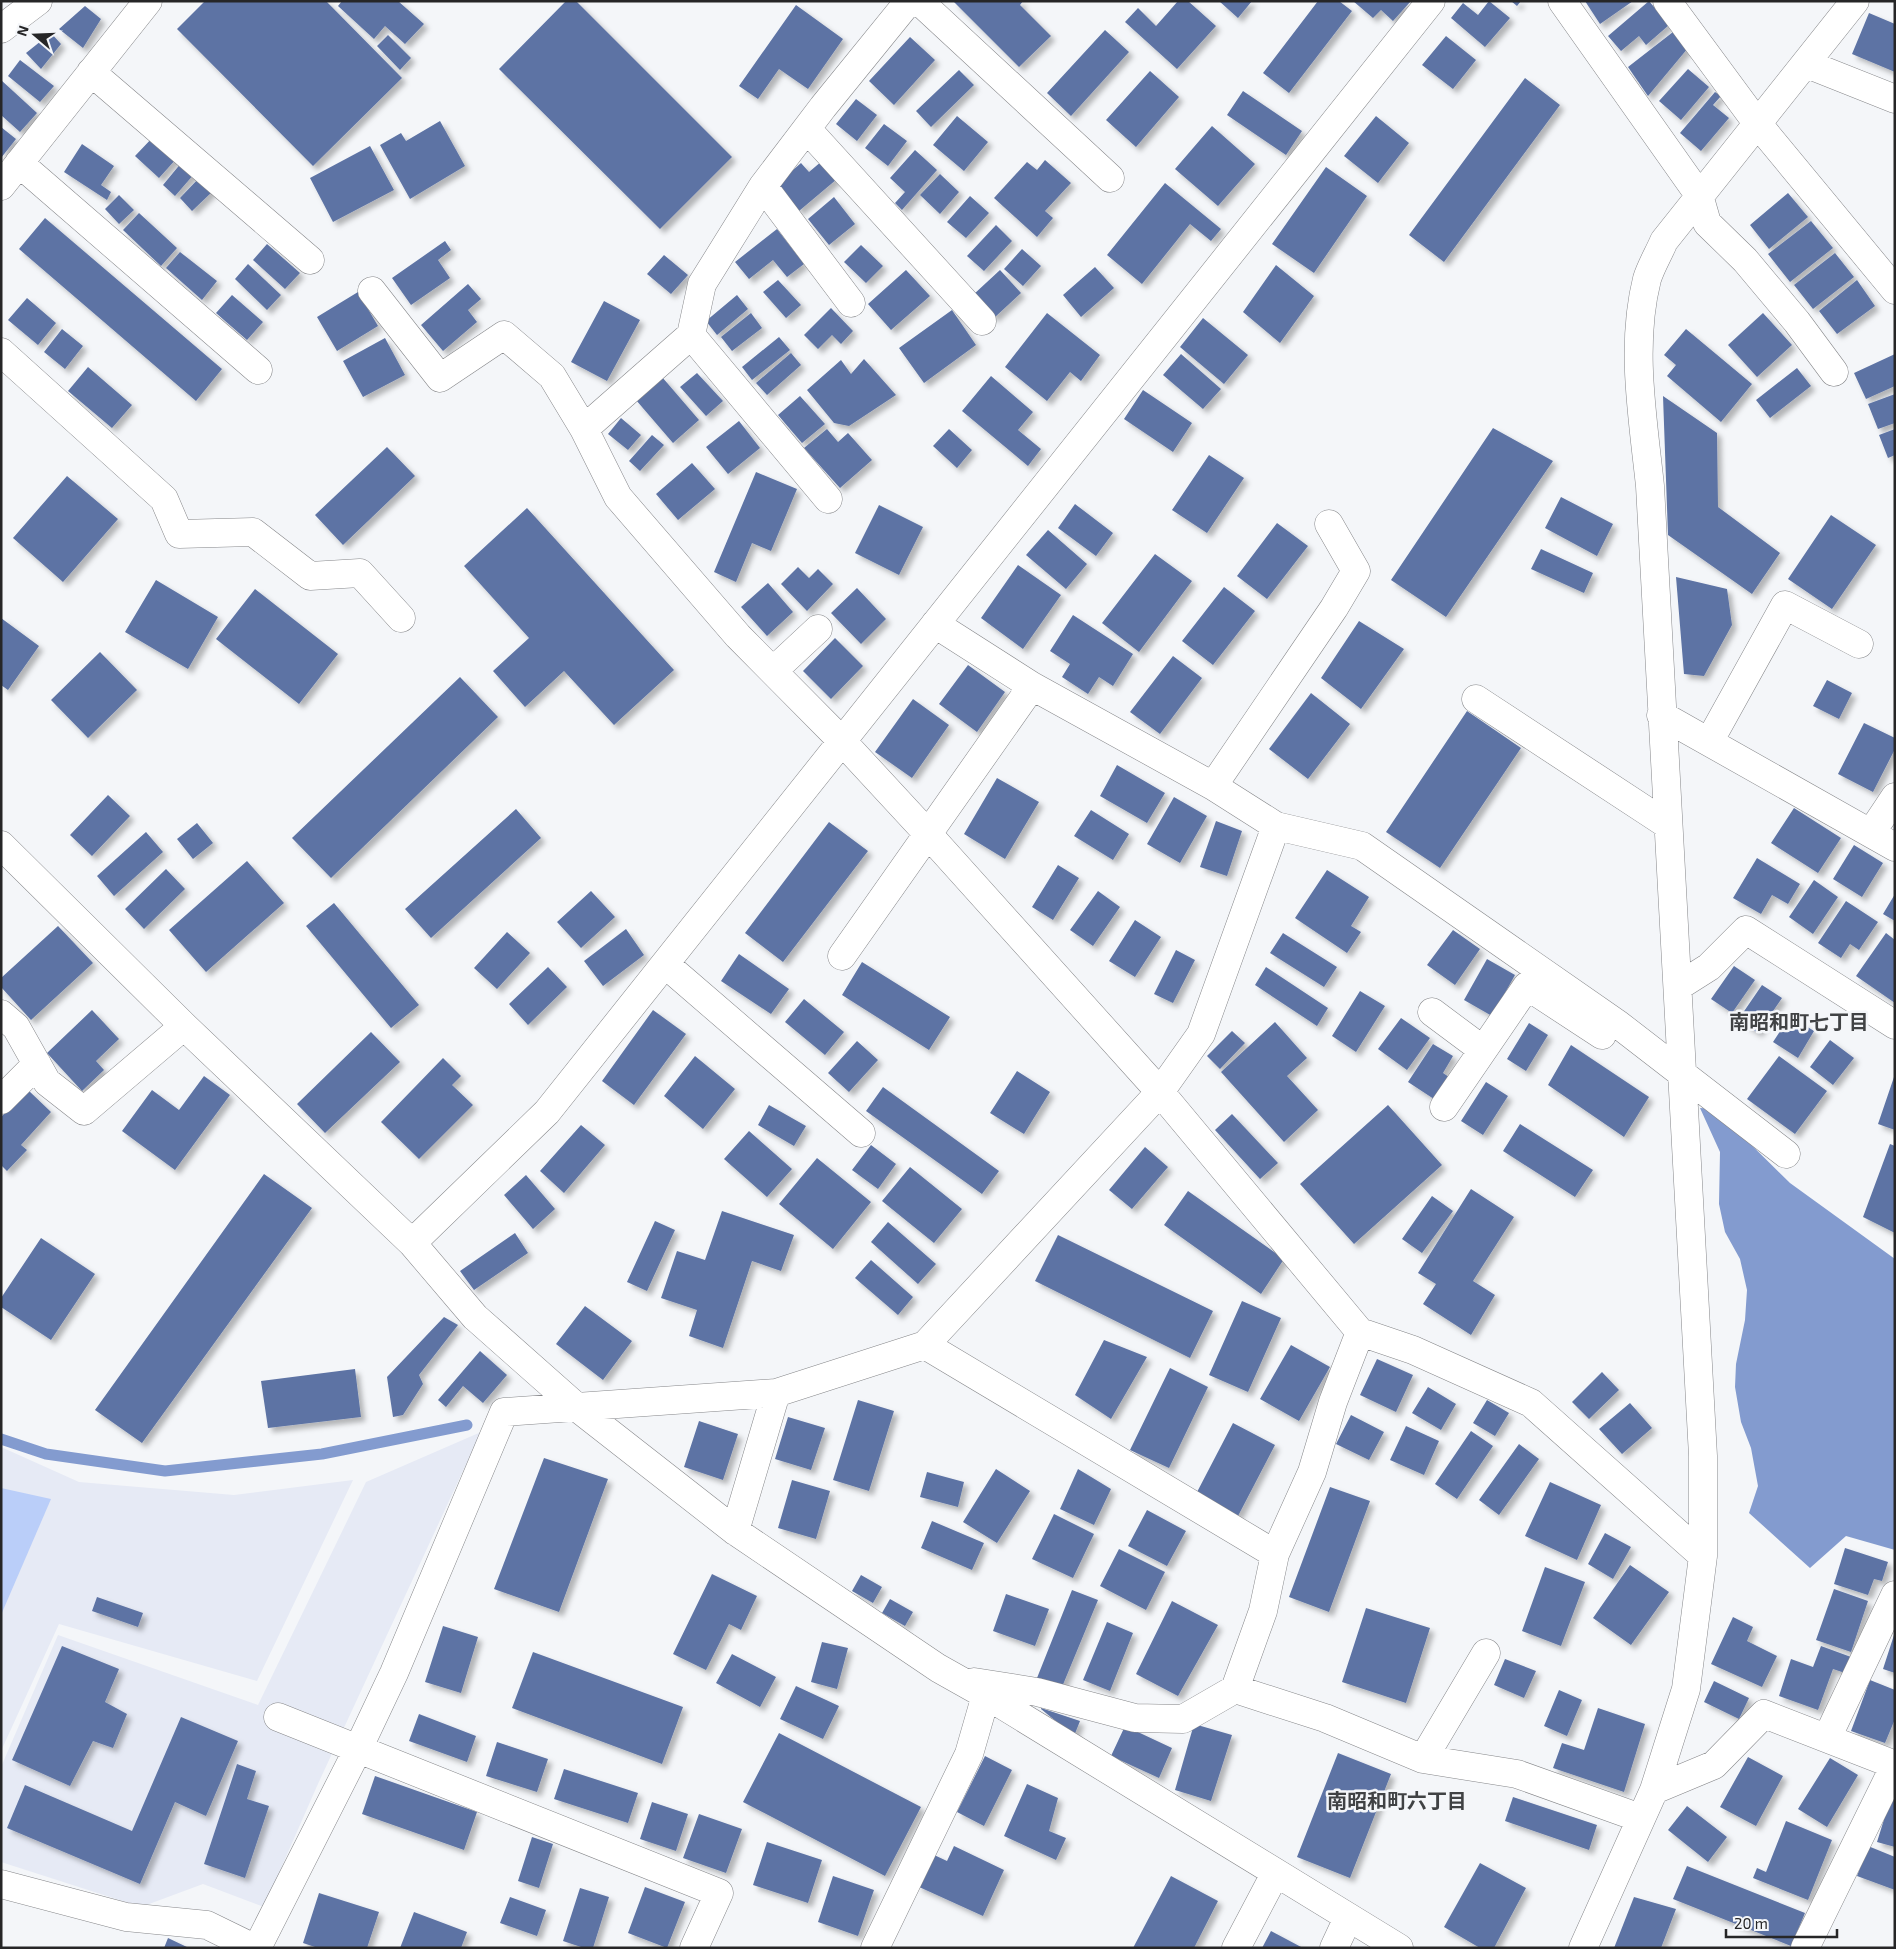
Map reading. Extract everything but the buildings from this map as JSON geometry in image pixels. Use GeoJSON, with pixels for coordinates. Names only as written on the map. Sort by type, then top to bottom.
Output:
{"type":"FeatureCollection","features":[{"type":"Feature","properties":{"kind":"street"},"geometry":{"type":"LineString","coordinates":[[1,29],[38,1]]}},
{"type":"Feature","properties":{"kind":"street"},"geometry":{"type":"LineString","coordinates":[[1,186],[148,1]]}},
{"type":"Feature","properties":{"kind":"street"},"geometry":{"type":"LineString","coordinates":[[584,429],[691,335],[702,284],[763,186],[806,129],[909,1]]}},
{"type":"Feature","properties":{"kind":"street"},"geometry":{"type":"LineString","coordinates":[[919,1],[1110,178]]}},
{"type":"Feature","properties":{"kind":"street"},"geometry":{"type":"LineString","coordinates":[[412,1243],[547,1112],[1431,1]]}},
{"type":"Feature","properties":{"kind":"street"},"geometry":{"type":"LineString","coordinates":[[1562,1],[1699,194],[1707,223],[1745,260],[1797,322],[1834,372]]}},
{"type":"Feature","properties":{"kind":"street"},"geometry":{"type":"LineString","coordinates":[[1667,1],[1757,123],[1895,290]]}},
{"type":"Feature","properties":{"kind":"street"},"geometry":{"type":"LineString","coordinates":[[1583,1948],[1654,1790],[1686,1689],[1703,1556],[1703,1456],[1682,1082],[1679,986],[1661,715],[1650,486],[1640,392],[1641,322],[1648,278],[1664,241],[1699,194],[1807,64],[1855,1]]}},
{"type":"Feature","properties":{"kind":"street"},"geometry":{"type":"LineString","coordinates":[[1807,64],[1895,99]]}},
{"type":"Feature","properties":{"kind":"street"},"geometry":{"type":"LineString","coordinates":[[91,72],[310,260]]}},
{"type":"Feature","properties":{"kind":"street"},"geometry":{"type":"LineString","coordinates":[[806,129],[982,321]]}},
{"type":"Feature","properties":{"kind":"street"},"geometry":{"type":"LineString","coordinates":[[19,163],[258,370]]}},
{"type":"Feature","properties":{"kind":"street"},"geometry":{"type":"LineString","coordinates":[[763,186],[851,302]]}},
{"type":"Feature","properties":{"kind":"street"},"geometry":{"type":"LineString","coordinates":[[372,292],[440,378],[504,335],[552,376],[584,429],[618,497],[738,636],[842,741],[1160,1092],[1360,1332],[1422,1354],[1531,1403],[1703,1556]]}},
{"type":"Feature","properties":{"kind":"street"},"geometry":{"type":"LineString","coordinates":[[691,335],[828,499]]}},
{"type":"Feature","properties":{"kind":"street"},"geometry":{"type":"LineString","coordinates":[[1,352],[164,499],[179,534],[253,532],[310,576],[360,573],[401,618]]}},
{"type":"Feature","properties":{"kind":"street"},"geometry":{"type":"LineString","coordinates":[[1213,786],[1334,608],[1356,571],[1329,524]]}},
{"type":"Feature","properties":{"kind":"street"},"geometry":{"type":"LineString","coordinates":[[1709,742],[1785,605],[1859,644]]}},
{"type":"Feature","properties":{"kind":"street"},"geometry":{"type":"LineString","coordinates":[[934,624],[1032,686],[1213,786],[1276,826],[1362,846],[1619,1025],[1682,1082]]}},
{"type":"Feature","properties":{"kind":"street"},"geometry":{"type":"LineString","coordinates":[[773,671],[818,629]]}},
{"type":"Feature","properties":{"kind":"street"},"geometry":{"type":"LineString","coordinates":[[842,956],[1032,686]]}},
{"type":"Feature","properties":{"kind":"street"},"geometry":{"type":"LineString","coordinates":[[1476,699],[1668,825]]}},
{"type":"Feature","properties":{"kind":"street"},"geometry":{"type":"LineString","coordinates":[[1661,715],[1895,847]]}},
{"type":"Feature","properties":{"kind":"street"},"geometry":{"type":"LineString","coordinates":[[1871,833],[1895,797]]}},
{"type":"Feature","properties":{"kind":"street"},"geometry":{"type":"LineString","coordinates":[[1,1884],[126,1917],[207,1925],[255,1948],[358,1750],[394,1673],[504,1412],[579,1409],[776,1394],[925,1345],[1160,1092],[1201,1034],[1276,826]]}},
{"type":"Feature","properties":{"kind":"street"},"geometry":{"type":"LineString","coordinates":[[1,846],[184,1026],[412,1243],[475,1317],[579,1409],[735,1531],[938,1668],[986,1695],[1275,1874],[1399,1948]]}},
{"type":"Feature","properties":{"kind":"street"},"geometry":{"type":"LineString","coordinates":[[1679,986],[1709,967],[1746,930],[1895,1025]]}},
{"type":"Feature","properties":{"kind":"street"},"geometry":{"type":"LineString","coordinates":[[665,964],[861,1133]]}},
{"type":"Feature","properties":{"kind":"street"},"geometry":{"type":"LineString","coordinates":[[1444,1106],[1527,986],[1682,1082],[1786,1154]]}},
{"type":"Feature","properties":{"kind":"street"},"geometry":{"type":"LineString","coordinates":[[1432,1012],[1483,1050]]}},
{"type":"Feature","properties":{"kind":"street"},"geometry":{"type":"LineString","coordinates":[[1,1014],[16,1027],[47,1082],[84,1111],[184,1026]]}},
{"type":"Feature","properties":{"kind":"street"},"geometry":{"type":"LineString","coordinates":[[1,1100],[37,1064]]}},
{"type":"Feature","properties":{"kind":"street"},"geometry":{"type":"LineString","coordinates":[[958,1679],[1037,1692],[1136,1718],[1183,1719],[1236,1689],[1263,1611],[1276,1554],[1312,1472],[1333,1402],[1360,1332]]}},
{"type":"Feature","properties":{"kind":"street"},"geometry":{"type":"LineString","coordinates":[[925,1345],[1276,1554]]}},
{"type":"Feature","properties":{"kind":"street"},"geometry":{"type":"LineString","coordinates":[[735,1531],[776,1394]]}},
{"type":"Feature","properties":{"kind":"street"},"geometry":{"type":"LineString","coordinates":[[1827,1738],[1895,1595]]}},
{"type":"Feature","properties":{"kind":"street"},"geometry":{"type":"LineString","coordinates":[[1423,1759],[1486,1653]]}},
{"type":"Feature","properties":{"kind":"street"},"geometry":{"type":"LineString","coordinates":[[1236,1689],[1325,1718],[1423,1759],[1517,1774],[1640,1818]]}},
{"type":"Feature","properties":{"kind":"street"},"geometry":{"type":"LineString","coordinates":[[875,1948],[969,1754],[986,1695]]}},
{"type":"Feature","properties":{"kind":"street"},"geometry":{"type":"LineString","coordinates":[[1654,1790],[1714,1765],[1764,1714],[1895,1765],[1805,1948]]}},
{"type":"Feature","properties":{"kind":"street"},"geometry":{"type":"LineString","coordinates":[[278,1717],[718,1893],[694,1948]]}},
{"type":"Feature","properties":{"kind":"street"},"geometry":{"type":"LineString","coordinates":[[1236,1948],[1275,1874]]}},
{"type":"Feature","properties":{"kind":"street"},"geometry":{"type":"LineString","coordinates":[[1334,1948],[1348,1918]]}},
{"type":"Feature","properties":{"kind":"shaded area"},"geometry":{"type":"Polygon","coordinates":[[[1700,1108],[1715,1109],[1790,1183],[1895,1259],[1895,1550],[1846,1536],[1810,1568],[1749,1513],[1758,1486],[1751,1448],[1741,1422],[1735,1387],[1736,1364],[1745,1320],[1747,1290],[1740,1259],[1725,1232],[1719,1204],[1720,1152],[1700,1108]]]}},
{"type":"Feature","properties":{"kind":"shaded area"},"geometry":{"type":"Polygon","coordinates":[[[481,1432],[317,1786],[264,1907],[203,1884],[141,1907],[1,1862],[1,1767],[58,1635],[258,1705],[366,1482],[481,1432]]]}},
{"type":"Feature","properties":{"kind":"shaded area"},"geometry":{"type":"Polygon","coordinates":[[[1,1447],[79,1482],[234,1495],[353,1480],[257,1681],[59,1624],[1,1751],[1,1447]]]}},
{"type":"Feature","properties":{"kind":"shaded area"},"geometry":{"type":"Polygon","coordinates":[[[1,1488],[51,1499],[1,1615],[1,1488]]]}},
{"type":"Feature","properties":{"kind":"waterway"},"geometry":{"type":"LineString","coordinates":[[1,1439],[46,1454],[165,1471],[322,1454],[467,1425]]}},
{"type":"Feature","properties":{"kind":"district","name":"南昭和町七丁目"},"geometry":{"type":"Point","coordinates":[1799,1021]}},
{"type":"Feature","properties":{"kind":"district","name":"南昭和町六丁目"},"geometry":{"type":"Point","coordinates":[1397,1800]}}]}
